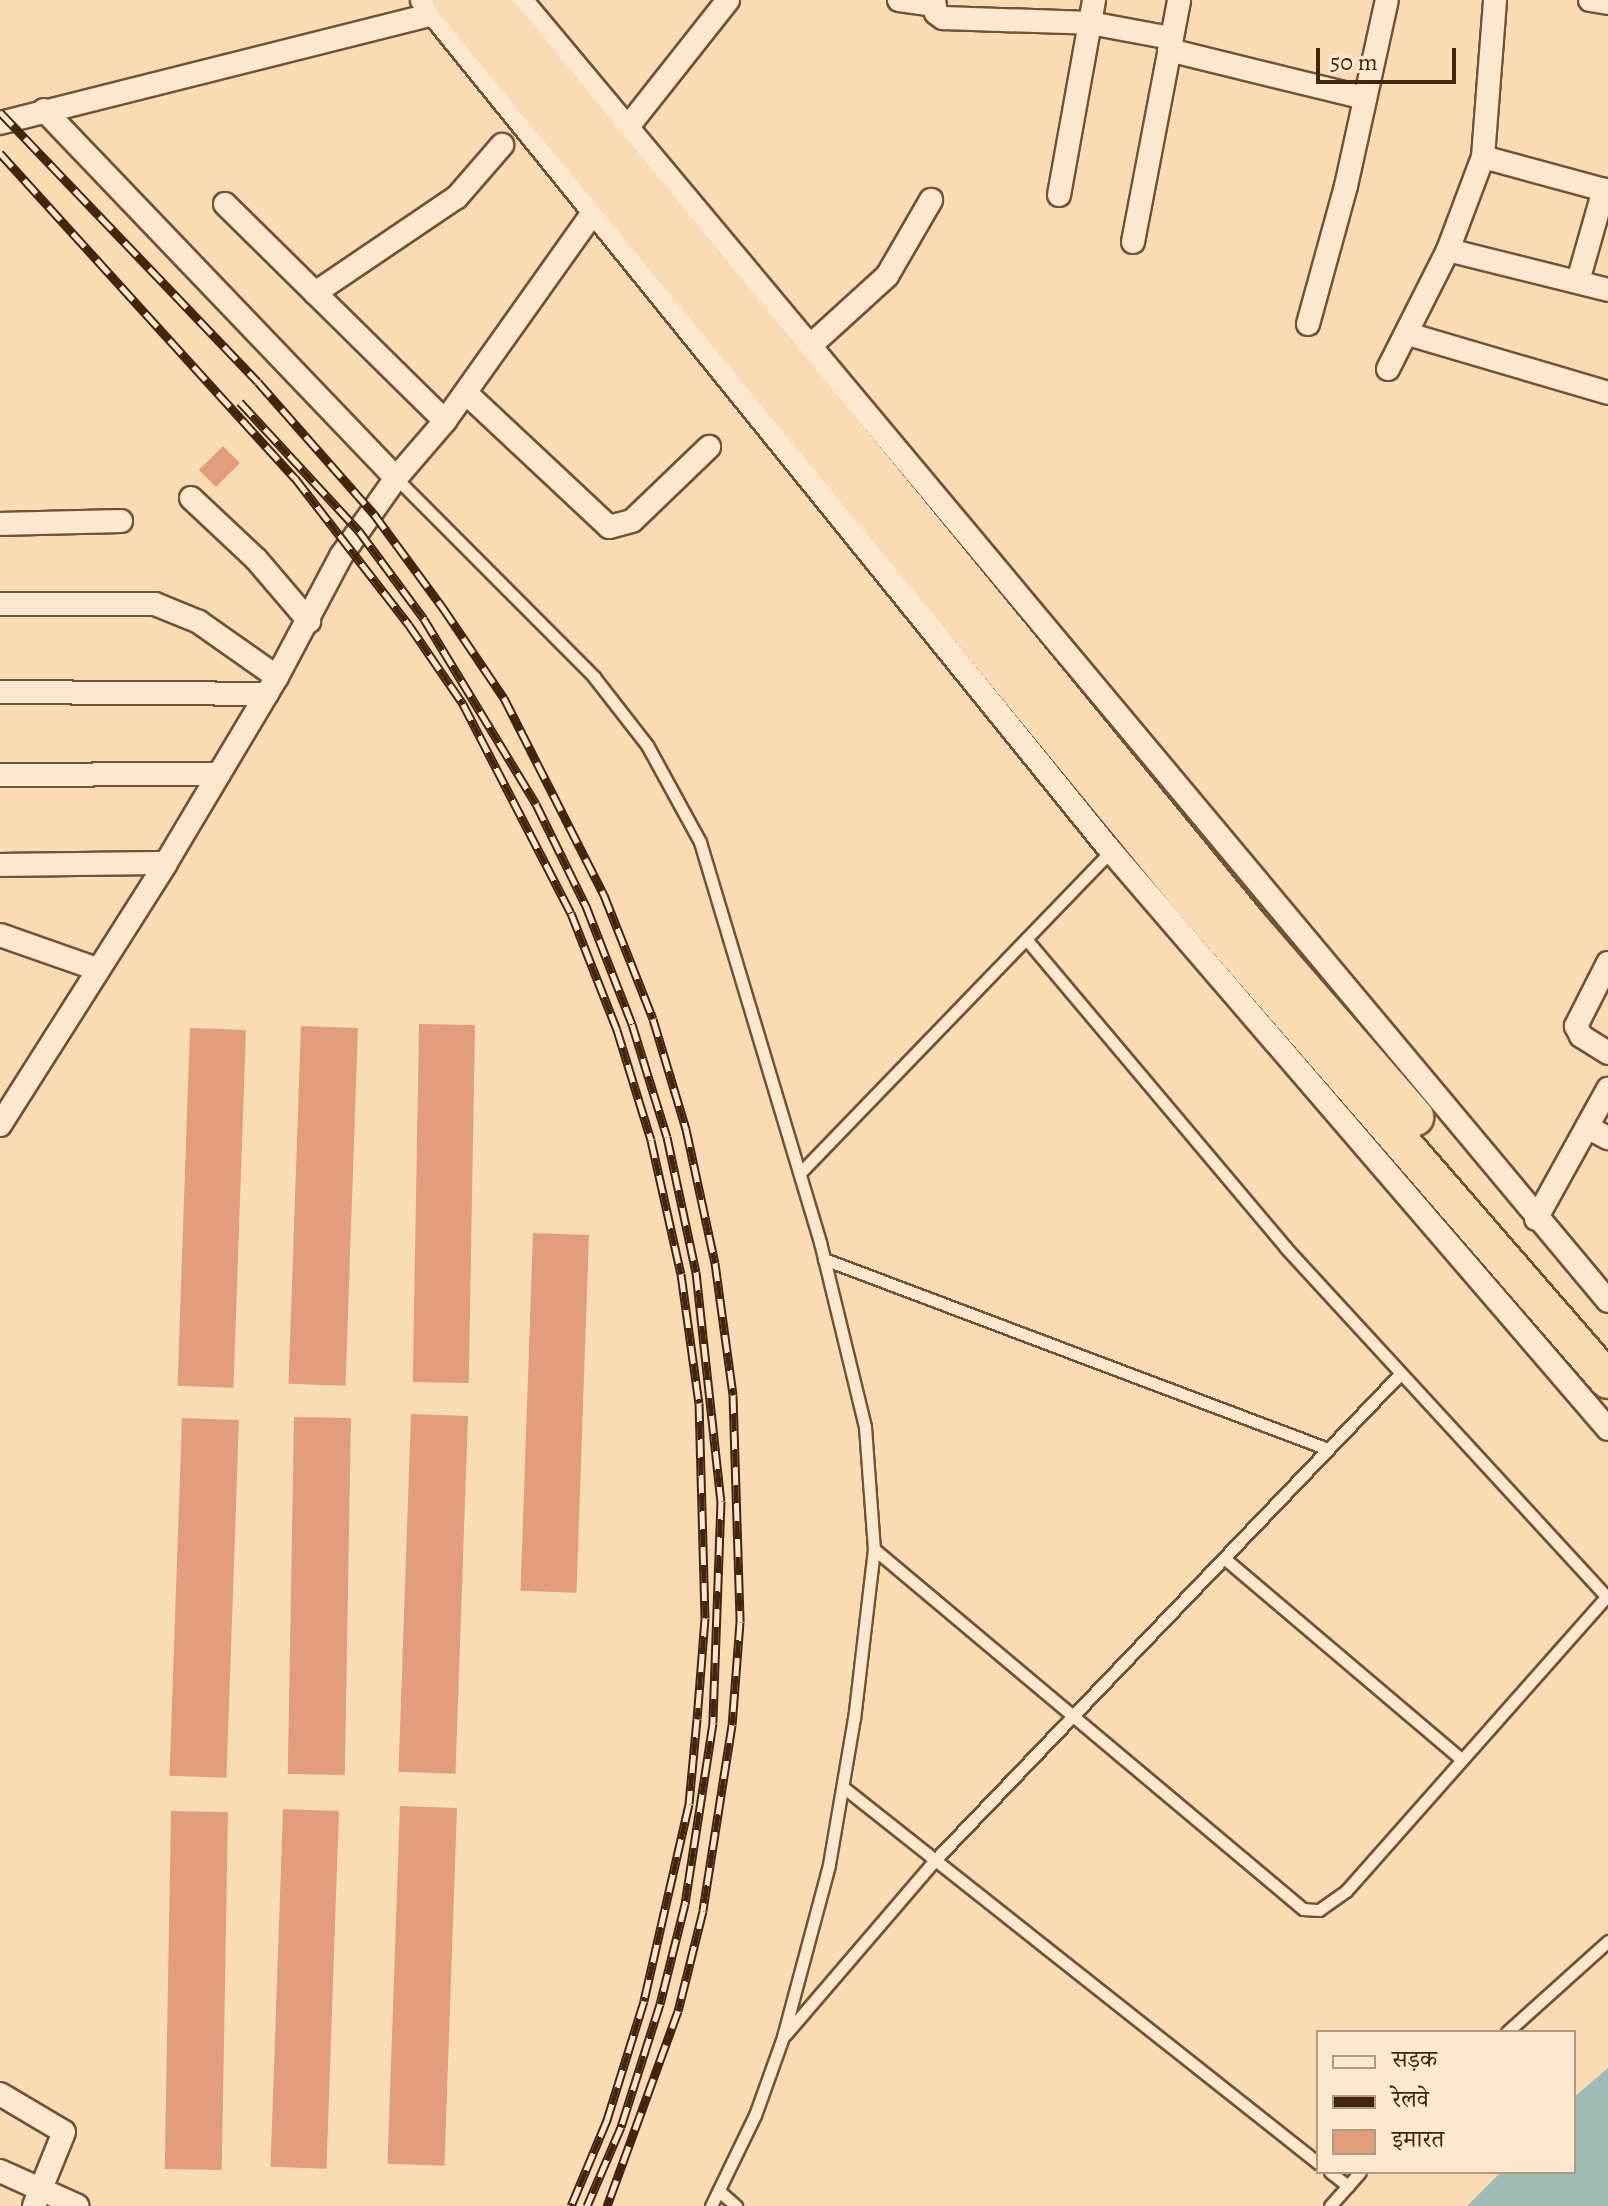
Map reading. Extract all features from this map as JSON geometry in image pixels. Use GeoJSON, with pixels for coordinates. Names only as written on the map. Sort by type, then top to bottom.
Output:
{"type":"FeatureCollection","features":[{"type":"Feature","properties":{"kind":"highway"},"geometry":{"type":"LineString","coordinates":[[490,0],[1247,923],[1608,1344]]}},
{"type":"Feature","properties":{"kind":"highway"},"geometry":{"type":"LineString","coordinates":[[436,7],[1187,895],[1608,1380]]}},
{"type":"Feature","properties":{"kind":"street"},"geometry":{"type":"LineString","coordinates":[[521,0],[1278,902],[1536,1219],[1608,1301]]}},
{"type":"Feature","properties":{"kind":"street"},"geometry":{"type":"LineString","coordinates":[[627,128],[728,0]]}},
{"type":"Feature","properties":{"kind":"street"},"geometry":{"type":"LineString","coordinates":[[899,0],[934,2],[936,13],[951,20],[1090,23],[1365,98]]}},
{"type":"Feature","properties":{"kind":"street"},"geometry":{"type":"LineString","coordinates":[[1059,195],[1094,0]]}},
{"type":"Feature","properties":{"kind":"street"},"geometry":{"type":"LineString","coordinates":[[1133,242],[1179,0]]}},
{"type":"Feature","properties":{"kind":"street"},"geometry":{"type":"LineString","coordinates":[[1308,324],[1387,0]]}},
{"type":"Feature","properties":{"kind":"street"},"geometry":{"type":"LineString","coordinates":[[1388,369],[1448,250],[1483,157],[1495,0]]}},
{"type":"Feature","properties":{"kind":"street"},"geometry":{"type":"LineString","coordinates":[[1590,0],[1608,3]]}},
{"type":"Feature","properties":{"kind":"street"},"geometry":{"type":"LineString","coordinates":[[0,123],[436,7],[592,214],[1111,851],[1608,1429]]}},
{"type":"Feature","properties":{"kind":"street"},"geometry":{"type":"LineString","coordinates":[[44,110],[396,478]]}},
{"type":"Feature","properties":{"kind":"street"},"geometry":{"type":"LineString","coordinates":[[315,293],[457,197],[502,145]]}},
{"type":"Feature","properties":{"kind":"street"},"geometry":{"type":"LineString","coordinates":[[1483,157],[1606,191],[1578,281]]}},
{"type":"Feature","properties":{"kind":"street"},"geometry":{"type":"LineString","coordinates":[[810,346],[887,276],[931,200]]}},
{"type":"Feature","properties":{"kind":"street"},"geometry":{"type":"LineString","coordinates":[[225,204],[445,421]]}},
{"type":"Feature","properties":{"kind":"street"},"geometry":{"type":"LineString","coordinates":[[0,1125],[166,863],[272,686],[341,556],[396,478],[466,393],[592,214]]}},
{"type":"Feature","properties":{"kind":"street"},"geometry":{"type":"LineString","coordinates":[[1448,250],[1608,290]]}},
{"type":"Feature","properties":{"kind":"street"},"geometry":{"type":"LineString","coordinates":[[1408,334],[1608,393]]}},
{"type":"Feature","properties":{"kind":"street"},"geometry":{"type":"LineString","coordinates":[[466,393],[609,527],[632,521],[709,447]]}},
{"type":"Feature","properties":{"kind":"street"},"geometry":{"type":"LineString","coordinates":[[191,498],[256,559],[309,621]]}},
{"type":"Feature","properties":{"kind":"street"},"geometry":{"type":"LineString","coordinates":[[0,524],[121,521]]}},
{"type":"Feature","properties":{"kind":"street"},"geometry":{"type":"LineString","coordinates":[[0,604],[155,604],[199,622],[272,686]]}},
{"type":"Feature","properties":{"kind":"street"},"geometry":{"type":"LineString","coordinates":[[0,692],[272,686]]}},
{"type":"Feature","properties":{"kind":"street"},"geometry":{"type":"LineString","coordinates":[[0,775],[219,774]]}},
{"type":"Feature","properties":{"kind":"street"},"geometry":{"type":"LineString","coordinates":[[0,865],[166,863]]}},
{"type":"Feature","properties":{"kind":"street"},"geometry":{"type":"LineString","coordinates":[[0,935],[97,969]]}},
{"type":"Feature","properties":{"kind":"street"},"geometry":{"type":"LineString","coordinates":[[1608,963],[1576,1026],[1581,1036],[1608,1053]]}},
{"type":"Feature","properties":{"kind":"street"},"geometry":{"type":"LineString","coordinates":[[1536,1219],[1608,1089]]}},
{"type":"Feature","properties":{"kind":"street"},"geometry":{"type":"LineString","coordinates":[[1587,1127],[1608,1138]]}},
{"type":"Feature","properties":{"kind":"street"},"geometry":{"type":"LineString","coordinates":[[0,2094],[64,2132],[38,2198]]}},
{"type":"Feature","properties":{"kind":"street"},"geometry":{"type":"LineString","coordinates":[[0,2171],[38,2198],[78,2206]]}},
{"type":"Feature","properties":{"kind":"lane"},"geometry":{"type":"LineString","coordinates":[[396,478],[594,677],[667,778],[713,874],[824,1259],[865,1427],[874,1549],[843,1787],[815,1925],[783,2037],[755,2115],[711,2206]]}},
{"type":"Feature","properties":{"kind":"lane"},"geometry":{"type":"LineString","coordinates":[[800,1173],[1111,851]]}},
{"type":"Feature","properties":{"kind":"lane"},"geometry":{"type":"LineString","coordinates":[[874,1549],[1303,1909],[1319,1910],[1346,1891],[1607,1598],[1286,1248],[1026,939]]}},
{"type":"Feature","properties":{"kind":"lane"},"geometry":{"type":"LineString","coordinates":[[824,1259],[1328,1449]]}},
{"type":"Feature","properties":{"kind":"lane"},"geometry":{"type":"LineString","coordinates":[[783,2037],[935,1860],[1401,1373]]}},
{"type":"Feature","properties":{"kind":"lane"},"geometry":{"type":"LineString","coordinates":[[1224,1558],[1462,1760]]}},
{"type":"Feature","properties":{"kind":"lane"},"geometry":{"type":"LineString","coordinates":[[843,1787],[1316,2161]]}},
{"type":"Feature","properties":{"kind":"lane"},"geometry":{"type":"LineString","coordinates":[[1509,2030],[1608,1941]]}},
{"type":"Feature","properties":{"kind":"lane"},"geometry":{"type":"LineString","coordinates":[[1333,2174],[1348,2186]]}},
{"type":"Feature","properties":{"kind":"lane"},"geometry":{"type":"LineString","coordinates":[[1330,2206],[1358,2174]]}},
{"type":"Feature","properties":{"kind":"lane"},"geometry":{"type":"LineString","coordinates":[[719,2191],[736,2206]]}},
{"type":"Feature","properties":{"kind":"water"},"geometry":{"type":"Polygon","coordinates":[[[1608,2068],[1608,2206],[1467,2206],[1499,2174],[1576,2174],[1576,2095],[1608,2068]]]}},
{"type":"Feature","properties":{"kind":"building"},"geometry":{"type":"Polygon","coordinates":[[[223,446],[240,463],[216,487],[199,470],[223,446]]]}},
{"type":"Feature","properties":{"kind":"building"},"geometry":{"type":"Polygon","coordinates":[[[419,1024],[475,1025],[469,1383],[413,1382],[419,1024]]]}},
{"type":"Feature","properties":{"kind":"building"},"geometry":{"type":"Polygon","coordinates":[[[301,1026],[358,1028],[345,1386],[289,1384],[301,1026]]]}},
{"type":"Feature","properties":{"kind":"building"},"geometry":{"type":"Polygon","coordinates":[[[190,1028],[246,1030],[233,1388],[178,1386],[190,1028]]]}},
{"type":"Feature","properties":{"kind":"building"},"geometry":{"type":"Polygon","coordinates":[[[533,1233],[589,1235],[576,1593],[521,1591],[533,1233]]]}},
{"type":"Feature","properties":{"kind":"building"},"geometry":{"type":"Polygon","coordinates":[[[411,1414],[468,1416],[455,1774],[399,1772],[411,1414]]]}},
{"type":"Feature","properties":{"kind":"building"},"geometry":{"type":"Polygon","coordinates":[[[294,1417],[351,1418],[345,1775],[288,1774],[294,1417]]]}},
{"type":"Feature","properties":{"kind":"building"},"geometry":{"type":"Polygon","coordinates":[[[182,1418],[239,1420],[226,1778],[170,1776],[182,1418]]]}},
{"type":"Feature","properties":{"kind":"building"},"geometry":{"type":"Polygon","coordinates":[[[400,1806],[457,1808],[444,2166],[388,2164],[400,1806]]]}},
{"type":"Feature","properties":{"kind":"building"},"geometry":{"type":"Polygon","coordinates":[[[283,1809],[339,1811],[326,2169],[271,2167],[283,1809]]]}},
{"type":"Feature","properties":{"kind":"building"},"geometry":{"type":"Polygon","coordinates":[[[171,1811],[228,1812],[222,2170],[165,2169],[171,1811]]]}},
{"type":"Feature","properties":{"kind":"railway"},"geometry":{"type":"LineString","coordinates":[[0,112],[258,382],[374,514],[504,698],[604,895],[653,1019],[686,1129],[715,1263],[733,1395],[740,1622],[732,1725],[703,1911],[678,2011],[607,2206]]}},
{"type":"Feature","properties":{"kind":"railway"},"geometry":{"type":"LineString","coordinates":[[0,153],[295,478],[409,625],[463,704],[571,913],[617,1030],[651,1140],[681,1274],[699,1403],[705,1618],[689,1804],[644,2001],[607,2120],[571,2206]]}},
{"type":"Feature","properties":{"kind":"railway"},"geometry":{"type":"LineString","coordinates":[[240,402],[359,531],[424,619],[536,804],[586,906],[632,1024],[667,1137],[696,1272],[721,1501],[713,1723],[685,1904],[660,2004],[621,2127],[587,2206]]}}]}
